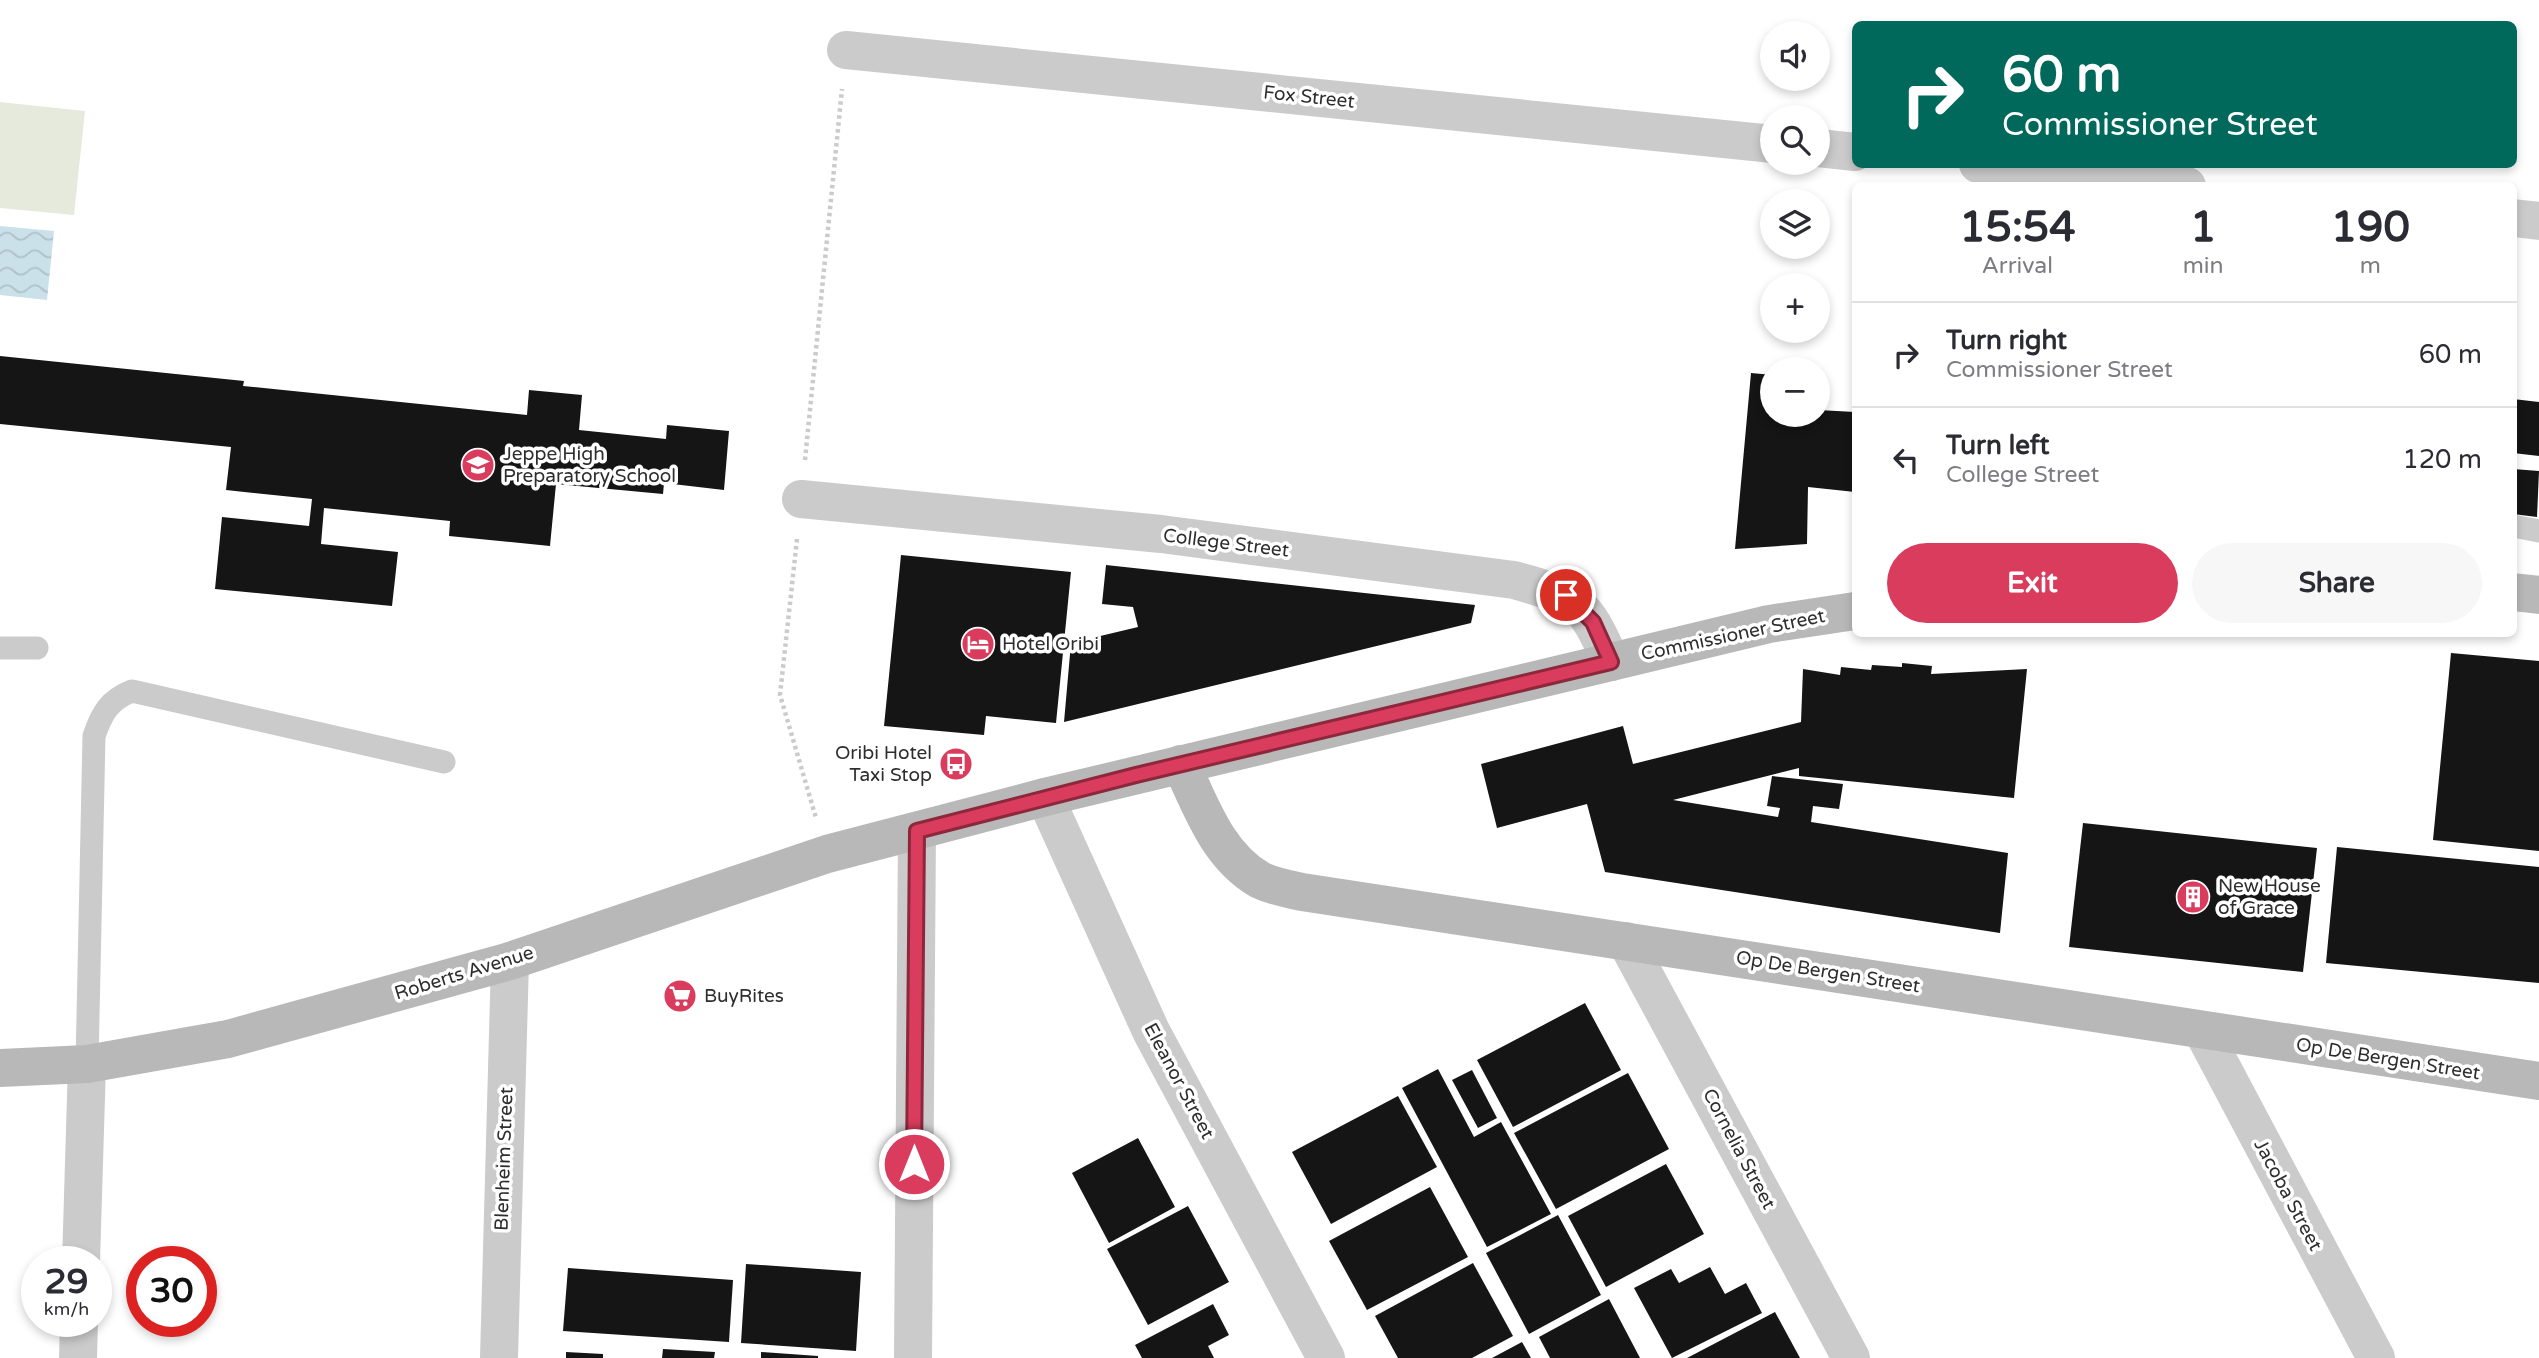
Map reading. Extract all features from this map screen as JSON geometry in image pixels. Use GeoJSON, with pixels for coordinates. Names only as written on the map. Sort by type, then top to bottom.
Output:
{"type":"FeatureCollection","features":[{"type":"Feature","properties":{"kind":"main road"},"geometry":{"type":"LineString","coordinates":[[2517,592],[2539,595]]}},
{"type":"Feature","properties":{"kind":"main road","name":"Commissioner Street"},"geometry":{"type":"LineString","coordinates":[[917,831],[1045,797],[1769,624],[1852,611]]}},
{"type":"Feature","properties":{"kind":"main road","name":"Op De Bergen Street"},"geometry":{"type":"LineString","coordinates":[[1181,764],[1215,836],[1230,856],[1262,881],[1302,892],[2539,1082]]}},
{"type":"Feature","properties":{"kind":"main road","name":"Roberts Avenue"},"geometry":{"type":"LineString","coordinates":[[0,1068],[87,1064],[228,1039],[510,961],[827,854],[917,831]]}},
{"type":"Feature","properties":{"kind":"street","name":"Fox Street"},"geometry":{"type":"LineString","coordinates":[[846,50],[1760,143]]}},
{"type":"Feature","properties":{"kind":"street"},"geometry":{"type":"LineString","coordinates":[[1830,149],[1852,152]]}},
{"type":"Feature","properties":{"kind":"street"},"geometry":{"type":"LineString","coordinates":[[2016,168],[2149,182]]}},
{"type":"Feature","properties":{"kind":"street"},"geometry":{"type":"LineString","coordinates":[[2517,218],[2539,220]]}},
{"type":"Feature","properties":{"kind":"street","name":"College Street"},"geometry":{"type":"LineString","coordinates":[[801,499],[1161,534],[1514,580],[1566,595],[1593,622],[1611,662]]}},
{"type":"Feature","properties":{"kind":"street","name":"Eleanor Street"},"geometry":{"type":"LineString","coordinates":[[1045,797],[1151,1031],[1326,1358]]}},
{"type":"Feature","properties":{"kind":"street"},"geometry":{"type":"LineString","coordinates":[[913,1358],[917,831]]}},
{"type":"Feature","properties":{"kind":"street","name":"Cornelia Street"},"geometry":{"type":"LineString","coordinates":[[1626,941],[1851,1358]]}},
{"type":"Feature","properties":{"kind":"street","name":"Blenheim Street"},"geometry":{"type":"LineString","coordinates":[[499,1358],[510,961]]}},
{"type":"Feature","properties":{"kind":"street","name":"Jacoba Street"},"geometry":{"type":"LineString","coordinates":[[2202,1030],[2376,1358]]}},
{"type":"Feature","properties":{"kind":"street"},"geometry":{"type":"LineString","coordinates":[[81,1246],[87,1064]]}},
{"type":"Feature","properties":{"kind":"street"},"geometry":{"type":"LineString","coordinates":[[78,1358],[79,1337]]}},
{"type":"Feature","properties":{"kind":"lane"},"geometry":{"type":"LineString","coordinates":[[2517,527],[2539,531]]}},
{"type":"Feature","properties":{"kind":"lane"},"geometry":{"type":"LineString","coordinates":[[0,648],[37,648]]}},
{"type":"Feature","properties":{"kind":"lane"},"geometry":{"type":"LineString","coordinates":[[87,1064],[94,736],[102,715],[115,698],[132,691],[444,762]]}},
{"type":"Feature","properties":{"kind":"path"},"geometry":{"type":"LineString","coordinates":[[827,854],[780,695],[846,50]]}},
{"type":"Feature","properties":{"kind":"shaded area"},"geometry":{"type":"Polygon","coordinates":[[[0,102],[85,111],[74,215],[0,208],[0,102]]]}},
{"type":"Feature","properties":{"kind":"water"},"geometry":{"type":"Polygon","coordinates":[[[0,226],[54,231],[47,300],[0,295],[0,226]]]}},
{"type":"Feature","properties":{"kind":"building","name":"Jeppe High Preparatory School"},"geometry":{"type":"Polygon","coordinates":[[[0,356],[244,381],[243,386],[527,415],[529,390],[582,395],[579,430],[666,439],[667,425],[729,431],[724,490],[664,483],[663,494],[556,484],[550,546],[449,536],[450,521],[324,508],[321,544],[398,552],[392,606],[215,589],[222,517],[309,526],[312,499],[226,490],[231,447],[0,424],[0,356]]]}},
{"type":"Feature","properties":{"kind":"building"},"geometry":{"type":"Polygon","coordinates":[[[1751,373],[1760,374],[1760,427],[1830,427],[1830,411],[1852,412],[1852,492],[1808,487],[1807,544],[1735,549],[1751,373]]]}},
{"type":"Feature","properties":{"kind":"building"},"geometry":{"type":"Polygon","coordinates":[[[2517,399],[2539,402],[2539,456],[2517,453],[2517,399]]]}},
{"type":"Feature","properties":{"kind":"building"},"geometry":{"type":"Polygon","coordinates":[[[2517,469],[2539,471],[2537,517],[2517,514],[2517,469]]]}},
{"type":"Feature","properties":{"kind":"building","name":"Hotel Oribi"},"geometry":{"type":"Polygon","coordinates":[[[901,555],[1071,572],[1056,723],[986,716],[984,735],[884,726],[901,555]]]}},
{"type":"Feature","properties":{"kind":"building"},"geometry":{"type":"Polygon","coordinates":[[[1106,565],[1475,605],[1471,623],[1064,722],[1071,643],[1138,627],[1133,607],[1102,604],[1106,565]]]}},
{"type":"Feature","properties":{"kind":"building"},"geometry":{"type":"Polygon","coordinates":[[[2451,653],[2539,661],[2539,851],[2433,840],[2451,653]]]}},
{"type":"Feature","properties":{"kind":"building"},"geometry":{"type":"Polygon","coordinates":[[[1902,663],[1932,666],[1931,674],[2027,669],[2014,798],[1799,776],[1799,768],[1673,800],[1778,817],[1780,808],[1767,806],[1772,776],[1843,784],[1839,809],[1813,806],[1811,822],[2008,853],[2000,933],[1605,872],[1587,804],[1497,828],[1481,764],[1623,726],[1633,764],[1801,722],[1803,669],[1840,675],[1841,667],[1871,670],[1872,665],[1902,667],[1902,663]]]}},
{"type":"Feature","properties":{"kind":"building","name":"New House of Grace"},"geometry":{"type":"Polygon","coordinates":[[[2083,823],[2317,848],[2303,972],[2069,947],[2083,823]]]}},
{"type":"Feature","properties":{"kind":"building"},"geometry":{"type":"Polygon","coordinates":[[[2337,847],[2539,867],[2539,983],[2326,963],[2337,847]]]}},
{"type":"Feature","properties":{"kind":"building"},"geometry":{"type":"Polygon","coordinates":[[[1585,1003],[1621,1070],[1513,1127],[1477,1060],[1585,1003]]]}},
{"type":"Feature","properties":{"kind":"building"},"geometry":{"type":"Polygon","coordinates":[[[1438,1069],[1474,1137],[1501,1122],[1551,1214],[1487,1247],[1402,1088],[1438,1069]]]}},
{"type":"Feature","properties":{"kind":"building"},"geometry":{"type":"Polygon","coordinates":[[[1472,1070],[1497,1118],[1478,1128],[1452,1080],[1472,1070]]]}},
{"type":"Feature","properties":{"kind":"building"},"geometry":{"type":"Polygon","coordinates":[[[1628,1073],[1669,1149],[1556,1209],[1514,1133],[1628,1073]]]}},
{"type":"Feature","properties":{"kind":"building"},"geometry":{"type":"Polygon","coordinates":[[[1398,1096],[1437,1167],[1331,1224],[1292,1152],[1398,1096]]]}},
{"type":"Feature","properties":{"kind":"building"},"geometry":{"type":"Polygon","coordinates":[[[1138,1138],[1175,1207],[1109,1243],[1072,1173],[1138,1138]]]}},
{"type":"Feature","properties":{"kind":"building"},"geometry":{"type":"Polygon","coordinates":[[[1666,1164],[1704,1234],[1606,1287],[1568,1216],[1666,1164]]]}},
{"type":"Feature","properties":{"kind":"building"},"geometry":{"type":"Polygon","coordinates":[[[1430,1187],[1468,1257],[1367,1310],[1329,1241],[1430,1187]]]}},
{"type":"Feature","properties":{"kind":"building"},"geometry":{"type":"Polygon","coordinates":[[[1188,1206],[1229,1282],[1148,1325],[1107,1249],[1188,1206]]]}},
{"type":"Feature","properties":{"kind":"building"},"geometry":{"type":"Polygon","coordinates":[[[1558,1215],[1601,1295],[1529,1334],[1486,1253],[1558,1215]]]}},
{"type":"Feature","properties":{"kind":"building"},"geometry":{"type":"Polygon","coordinates":[[[1473,1263],[1513,1336],[1472,1358],[1398,1358],[1375,1316],[1473,1263]]]}},
{"type":"Feature","properties":{"kind":"building"},"geometry":{"type":"Polygon","coordinates":[[[746,1264],[861,1272],[856,1351],[741,1343],[746,1264]]]}},
{"type":"Feature","properties":{"kind":"building"},"geometry":{"type":"Polygon","coordinates":[[[1710,1267],[1725,1294],[1746,1283],[1762,1313],[1672,1358],[1634,1288],[1671,1269],[1679,1283],[1710,1267]]]}},
{"type":"Feature","properties":{"kind":"building"},"geometry":{"type":"Polygon","coordinates":[[[568,1268],[733,1280],[729,1342],[563,1331],[568,1268]]]}},
{"type":"Feature","properties":{"kind":"building"},"geometry":{"type":"Polygon","coordinates":[[[1609,1299],[1640,1358],[1550,1358],[1539,1337],[1609,1299]]]}},
{"type":"Feature","properties":{"kind":"building"},"geometry":{"type":"Polygon","coordinates":[[[1213,1304],[1229,1335],[1208,1346],[1214,1358],[1142,1358],[1135,1345],[1213,1304]]]}},
{"type":"Feature","properties":{"kind":"building"},"geometry":{"type":"Polygon","coordinates":[[[1775,1312],[1800,1358],[1687,1358],[1775,1312]]]}},
{"type":"Feature","properties":{"kind":"building"},"geometry":{"type":"Polygon","coordinates":[[[1522,1342],[1531,1358],[1492,1358],[1522,1342]]]}},
{"type":"Feature","properties":{"kind":"building"},"geometry":{"type":"Polygon","coordinates":[[[663,1349],[715,1352],[714,1358],[662,1358],[663,1349]]]}},
{"type":"Feature","properties":{"kind":"building"},"geometry":{"type":"Polygon","coordinates":[[[566,1352],[603,1354],[603,1358],[566,1358],[566,1352]]]}},
{"type":"Feature","properties":{"kind":"building"},"geometry":{"type":"Polygon","coordinates":[[[761,1352],[818,1356],[818,1358],[761,1358],[761,1352]]]}},
{"type":"Feature","properties":{"kind":"place","name":"Jeppe High Preparatory School"},"geometry":{"type":"Point","coordinates":[478,465]}},
{"type":"Feature","properties":{"kind":"place","name":"Hotel Oribi"},"geometry":{"type":"Point","coordinates":[978,644]}},
{"type":"Feature","properties":{"kind":"place","name":"Oribi Hotel Taxi Stop"},"geometry":{"type":"Point","coordinates":[956,764]}},
{"type":"Feature","properties":{"kind":"place","name":"New House of Grace"},"geometry":{"type":"Point","coordinates":[2193,897]}},
{"type":"Feature","properties":{"kind":"place","name":"BuyRites"},"geometry":{"type":"Point","coordinates":[680,996]}},
{"type":"Feature","properties":{"kind":"route"},"geometry":{"type":"LineString","coordinates":[[914,1164],[917,831],[1045,797],[1611,662],[1593,622],[1566,595]]}}]}
